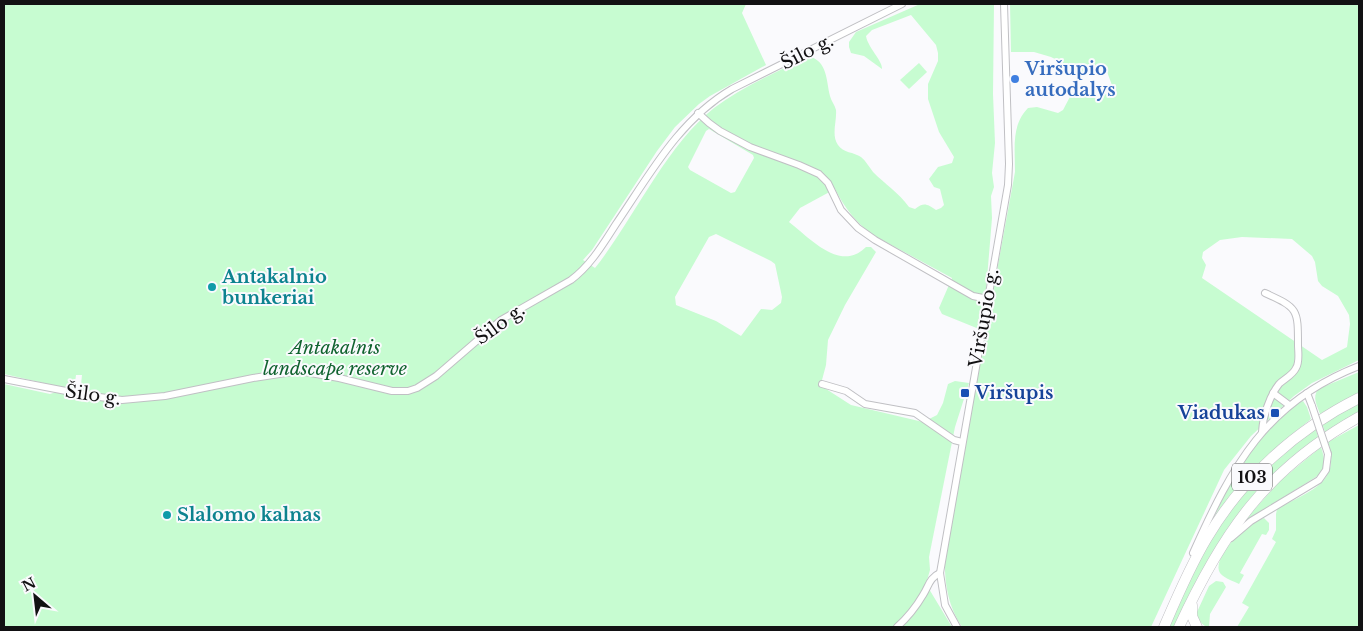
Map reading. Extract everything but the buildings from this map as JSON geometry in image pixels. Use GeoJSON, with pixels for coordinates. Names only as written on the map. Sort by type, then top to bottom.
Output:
{"type":"FeatureCollection","features":[{"type":"Feature","properties":{"kind":"main road","name":"103"},"geometry":{"type":"LineString","coordinates":[[1164,626],[1195,558],[1217,521],[1252,477],[1304,431],[1334,411],[1359,398]]}},
{"type":"Feature","properties":{"kind":"main road","name":"103"},"geometry":{"type":"LineString","coordinates":[[1179,627],[1194,595],[1220,549],[1250,506],[1280,473],[1317,443],[1359,417]]}},
{"type":"Feature","properties":{"kind":"main road"},"geometry":{"type":"LineString","coordinates":[[1194,595],[1192,616],[1197,627]]}},
{"type":"Feature","properties":{"kind":"street","name":"Šilo g."},"geometry":{"type":"LineString","coordinates":[[4,379],[92,396],[127,400],[165,396],[270,375],[299,372],[339,378],[392,391],[401,392],[418,388],[436,376],[501,320],[580,273],[596,253],[674,140],[698,113],[718,97],[902,4]]}},
{"type":"Feature","properties":{"kind":"street","name":"Viršupio g."},"geometry":{"type":"LineString","coordinates":[[957,627],[945,605],[940,573],[1009,174],[1004,4]]}},
{"type":"Feature","properties":{"kind":"street"},"geometry":{"type":"LineString","coordinates":[[698,113],[720,131],[750,147],[819,174],[828,183],[841,210],[863,233],[973,296],[988,299]]}},
{"type":"Feature","properties":{"kind":"street"},"geometry":{"type":"LineString","coordinates":[[1262,432],[1273,393],[1279,384],[1296,369],[1298,360],[1298,319],[1296,312],[1288,304],[1265,293]]}},
{"type":"Feature","properties":{"kind":"street"},"geometry":{"type":"LineString","coordinates":[[1180,590],[1190,560],[1222,492],[1243,456],[1262,432],[1289,405],[1342,373],[1359,366]]}},
{"type":"Feature","properties":{"kind":"street"},"geometry":{"type":"LineString","coordinates":[[822,384],[846,391],[865,404],[915,413],[954,440],[962,442]]}},
{"type":"Feature","properties":{"kind":"street"},"geometry":{"type":"LineString","coordinates":[[1273,393],[1289,405]]}},
{"type":"Feature","properties":{"kind":"street"},"geometry":{"type":"LineString","coordinates":[[1220,549],[1251,521],[1319,480],[1326,470],[1328,454],[1307,393]]}},
{"type":"Feature","properties":{"kind":"street"},"geometry":{"type":"LineString","coordinates":[[897,627],[919,601],[930,580],[940,573]]}},
{"type":"Feature","properties":{"kind":"green space","name":"Antakalnis landscape reserve"},"geometry":{"type":"Polygon","coordinates":[[[4,4],[746,4],[742,13],[766,65],[710,96],[675,127],[592,250],[583,260],[595,268],[665,163],[696,124],[714,108],[736,93],[808,56],[815,58],[825,72],[836,110],[835,137],[840,148],[861,157],[873,172],[909,207],[915,209],[921,205],[926,205],[936,210],[941,208],[944,205],[940,189],[934,187],[929,179],[938,167],[952,163],[954,157],[939,132],[928,99],[928,84],[938,61],[936,45],[911,15],[872,30],[866,36],[882,69],[864,56],[851,53],[849,42],[856,32],[920,4],[994,4],[993,94],[995,143],[992,173],[994,187],[991,196],[992,218],[986,291],[979,329],[942,314],[939,308],[952,278],[873,235],[851,214],[835,189],[800,208],[789,222],[816,244],[836,255],[856,254],[866,247],[871,247],[876,252],[845,305],[828,340],[826,365],[822,380],[823,387],[851,405],[923,422],[937,415],[943,403],[948,384],[955,381],[969,383],[955,427],[929,557],[930,570],[926,584],[952,627],[4,627],[4,384],[50,394],[56,392],[80,394],[82,375],[76,375],[74,390],[4,374],[4,4]],[[709,129],[706,131],[688,167],[690,170],[731,193],[735,192],[754,158],[753,155],[709,129]],[[716,234],[709,237],[675,297],[676,305],[716,321],[741,336],[761,309],[772,310],[781,303],[782,297],[775,264],[716,234]]]}},
{"type":"Feature","properties":{"kind":"green space"},"geometry":{"type":"Polygon","coordinates":[[[1010,4],[1359,4],[1359,360],[1312,383],[1294,396],[1251,436],[1224,470],[1151,627],[962,627],[950,601],[945,574],[945,554],[1015,172],[1016,130],[1028,108],[1037,107],[1058,113],[1063,110],[1072,93],[1077,91],[1096,98],[1109,93],[1113,88],[1106,69],[1102,66],[1081,72],[1051,57],[1034,52],[1011,52],[1010,4]],[[1242,237],[1220,240],[1203,252],[1202,258],[1206,265],[1202,278],[1322,360],[1347,347],[1350,324],[1349,315],[1338,296],[1322,286],[1318,281],[1315,262],[1312,256],[1292,239],[1242,237]]]}},
{"type":"Feature","properties":{"kind":"green space"},"geometry":{"type":"Polygon","coordinates":[[[919,63],[927,72],[909,89],[900,80],[919,63]]]}},
{"type":"Feature","properties":{"kind":"green space"},"geometry":{"type":"Polygon","coordinates":[[[1359,372],[1359,393],[1320,414],[1315,398],[1318,389],[1359,372]]]}},
{"type":"Feature","properties":{"kind":"green space"},"geometry":{"type":"Polygon","coordinates":[[[1303,401],[1311,419],[1290,436],[1212,522],[1231,483],[1253,448],[1283,415],[1294,405],[1303,401]]]}},
{"type":"Feature","properties":{"kind":"green space"},"geometry":{"type":"Polygon","coordinates":[[[1359,402],[1359,413],[1325,432],[1322,423],[1359,402]]]}},
{"type":"Feature","properties":{"kind":"green space"},"geometry":{"type":"Polygon","coordinates":[[[1359,425],[1359,627],[1237,627],[1249,607],[1242,603],[1276,542],[1272,539],[1276,530],[1277,509],[1319,485],[1326,477],[1330,468],[1331,456],[1328,442],[1359,425]]]}},
{"type":"Feature","properties":{"kind":"green space"},"geometry":{"type":"Polygon","coordinates":[[[1315,427],[1318,437],[1259,490],[1175,627],[1168,627],[1197,566],[1231,510],[1266,468],[1315,427]]]}},
{"type":"Feature","properties":{"kind":"green space"},"geometry":{"type":"Polygon","coordinates":[[[1321,447],[1324,462],[1319,475],[1241,524],[1281,480],[1321,447]]]}},
{"type":"Feature","properties":{"kind":"green space"},"geometry":{"type":"Polygon","coordinates":[[[1264,518],[1269,523],[1269,530],[1266,535],[1262,534],[1240,573],[1244,575],[1239,584],[1225,577],[1219,571],[1219,564],[1227,548],[1250,525],[1264,518]]]}},
{"type":"Feature","properties":{"kind":"green space"},"geometry":{"type":"Polygon","coordinates":[[[1216,581],[1223,582],[1226,587],[1210,614],[1209,627],[1206,627],[1200,622],[1197,612],[1209,586],[1216,581]]]}},
{"type":"Feature","properties":{"kind":"place","name":"Viršupio autodalys"},"geometry":{"type":"Point","coordinates":[1015,79]}},
{"type":"Feature","properties":{"kind":"place","name":"Antakalnio bunkeriai"},"geometry":{"type":"Point","coordinates":[212,287]}},
{"type":"Feature","properties":{"kind":"place","name":"Viršupis"},"geometry":{"type":"Point","coordinates":[965,393]}},
{"type":"Feature","properties":{"kind":"place","name":"Viadukas"},"geometry":{"type":"Point","coordinates":[1275,413]}},
{"type":"Feature","properties":{"kind":"place","name":"Slalomo kalnas"},"geometry":{"type":"Point","coordinates":[167,515]}}]}
